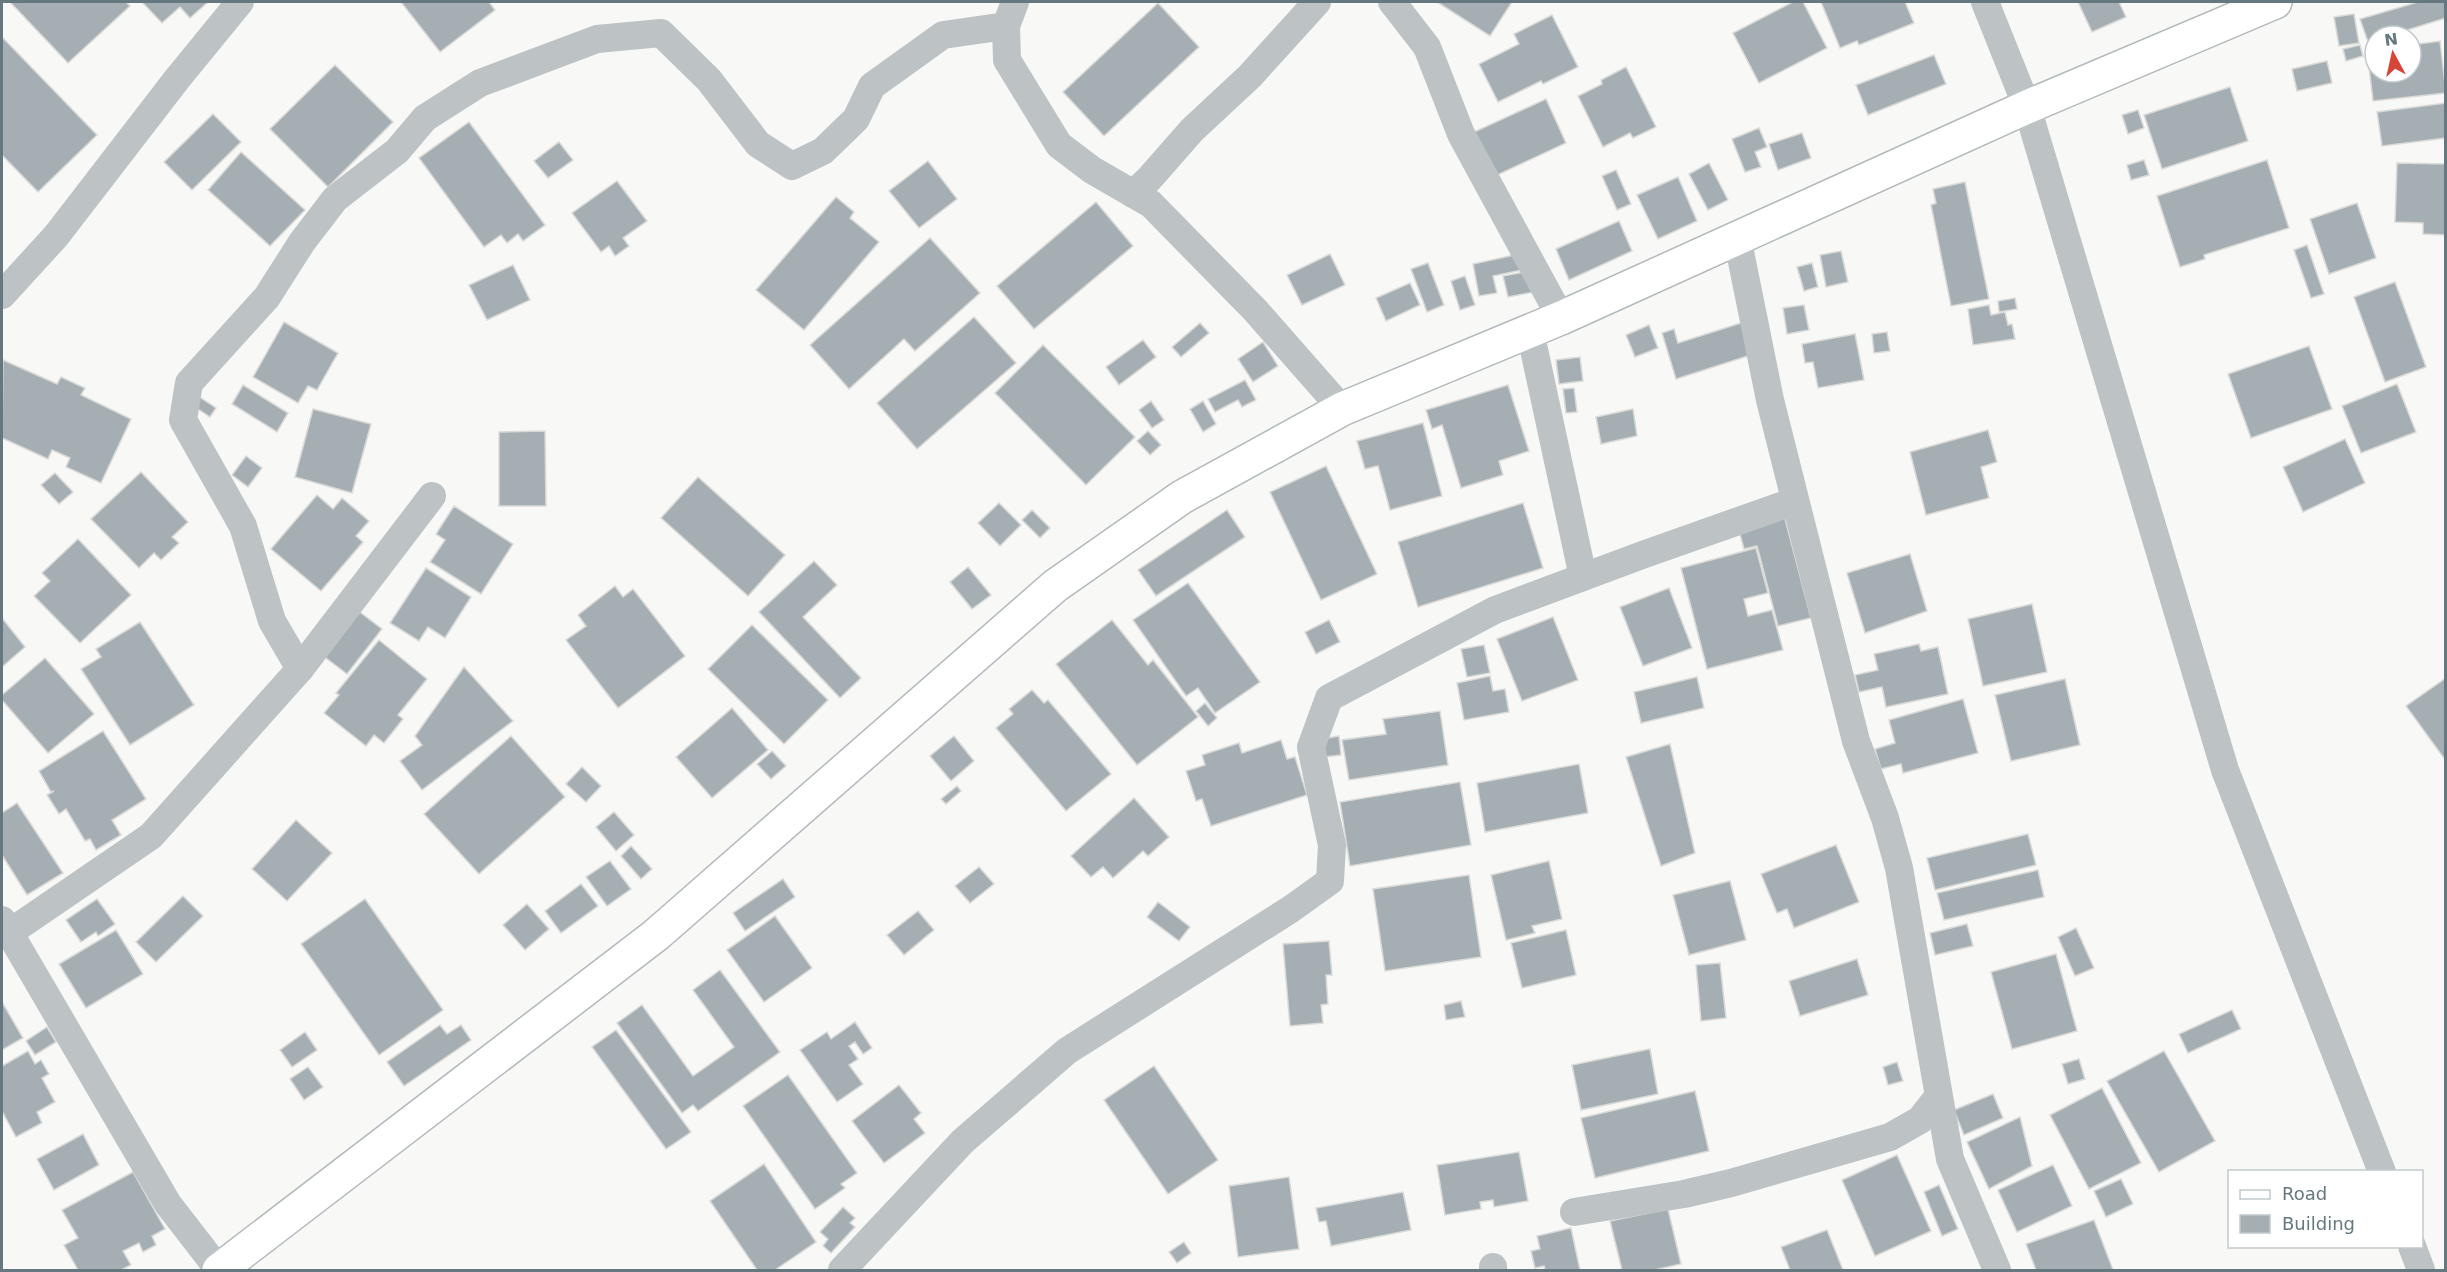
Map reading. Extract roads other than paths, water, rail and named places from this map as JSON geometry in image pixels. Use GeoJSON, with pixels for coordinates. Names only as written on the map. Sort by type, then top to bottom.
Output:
{"type":"FeatureCollection","features":[{"type":"Feature","properties":{"kind":"street"},"geometry":{"type":"LineString","coordinates":[[2,295],[56,236],[177,78],[240,2]]}},
{"type":"Feature","properties":{"kind":"street"},"geometry":{"type":"LineString","coordinates":[[1133,194],[1192,130],[1250,76],[1317,2]]}},
{"type":"Feature","properties":{"kind":"street"},"geometry":{"type":"LineString","coordinates":[[1392,2],[1427,47],[1461,134],[1561,318]]}},
{"type":"Feature","properties":{"kind":"street"},"geometry":{"type":"LineString","coordinates":[[1985,2],[2027,107],[2225,770],[2381,1170]]}},
{"type":"Feature","properties":{"kind":"street"},"geometry":{"type":"LineString","coordinates":[[432,496],[300,669],[151,836],[5,926],[168,1204],[219,1270],[656,936],[1055,586],[1182,497],[1342,409],[1561,318],[2027,107],[2275,2]]}},
{"type":"Feature","properties":{"kind":"street"},"geometry":{"type":"LineString","coordinates":[[300,669],[272,621],[243,526],[183,420],[189,383],[267,297],[302,242],[335,199],[397,151],[425,118],[480,83],[597,39],[662,33],[709,80],[758,144],[792,166],[823,151],[856,119],[872,86],[943,35],[1010,14],[1007,60],[1059,145],[1092,170],[1150,204],[1247,302],[1342,409]]}},
{"type":"Feature","properties":{"kind":"street"},"geometry":{"type":"LineString","coordinates":[[1737,237],[1770,400],[1856,741],[1885,818],[1899,868],[1950,1159],[1997,1270]]}},
{"type":"Feature","properties":{"kind":"street"},"geometry":{"type":"LineString","coordinates":[[1530,331],[1583,577]]}},
{"type":"Feature","properties":{"kind":"street"},"geometry":{"type":"LineString","coordinates":[[842,1270],[963,1141],[1067,1051],[1291,909],[1330,880],[1332,845],[1311,747],[1329,698],[1495,610],[1795,501]]}},
{"type":"Feature","properties":{"kind":"street"},"geometry":{"type":"LineString","coordinates":[[1574,1212],[1684,1194],[1731,1183],[1890,1137],[1920,1120],[1938,1097]]}},
{"type":"Feature","properties":{"kind":"street"},"geometry":{"type":"LineString","coordinates":[[2413,1248],[2421,1270]]}}]}
